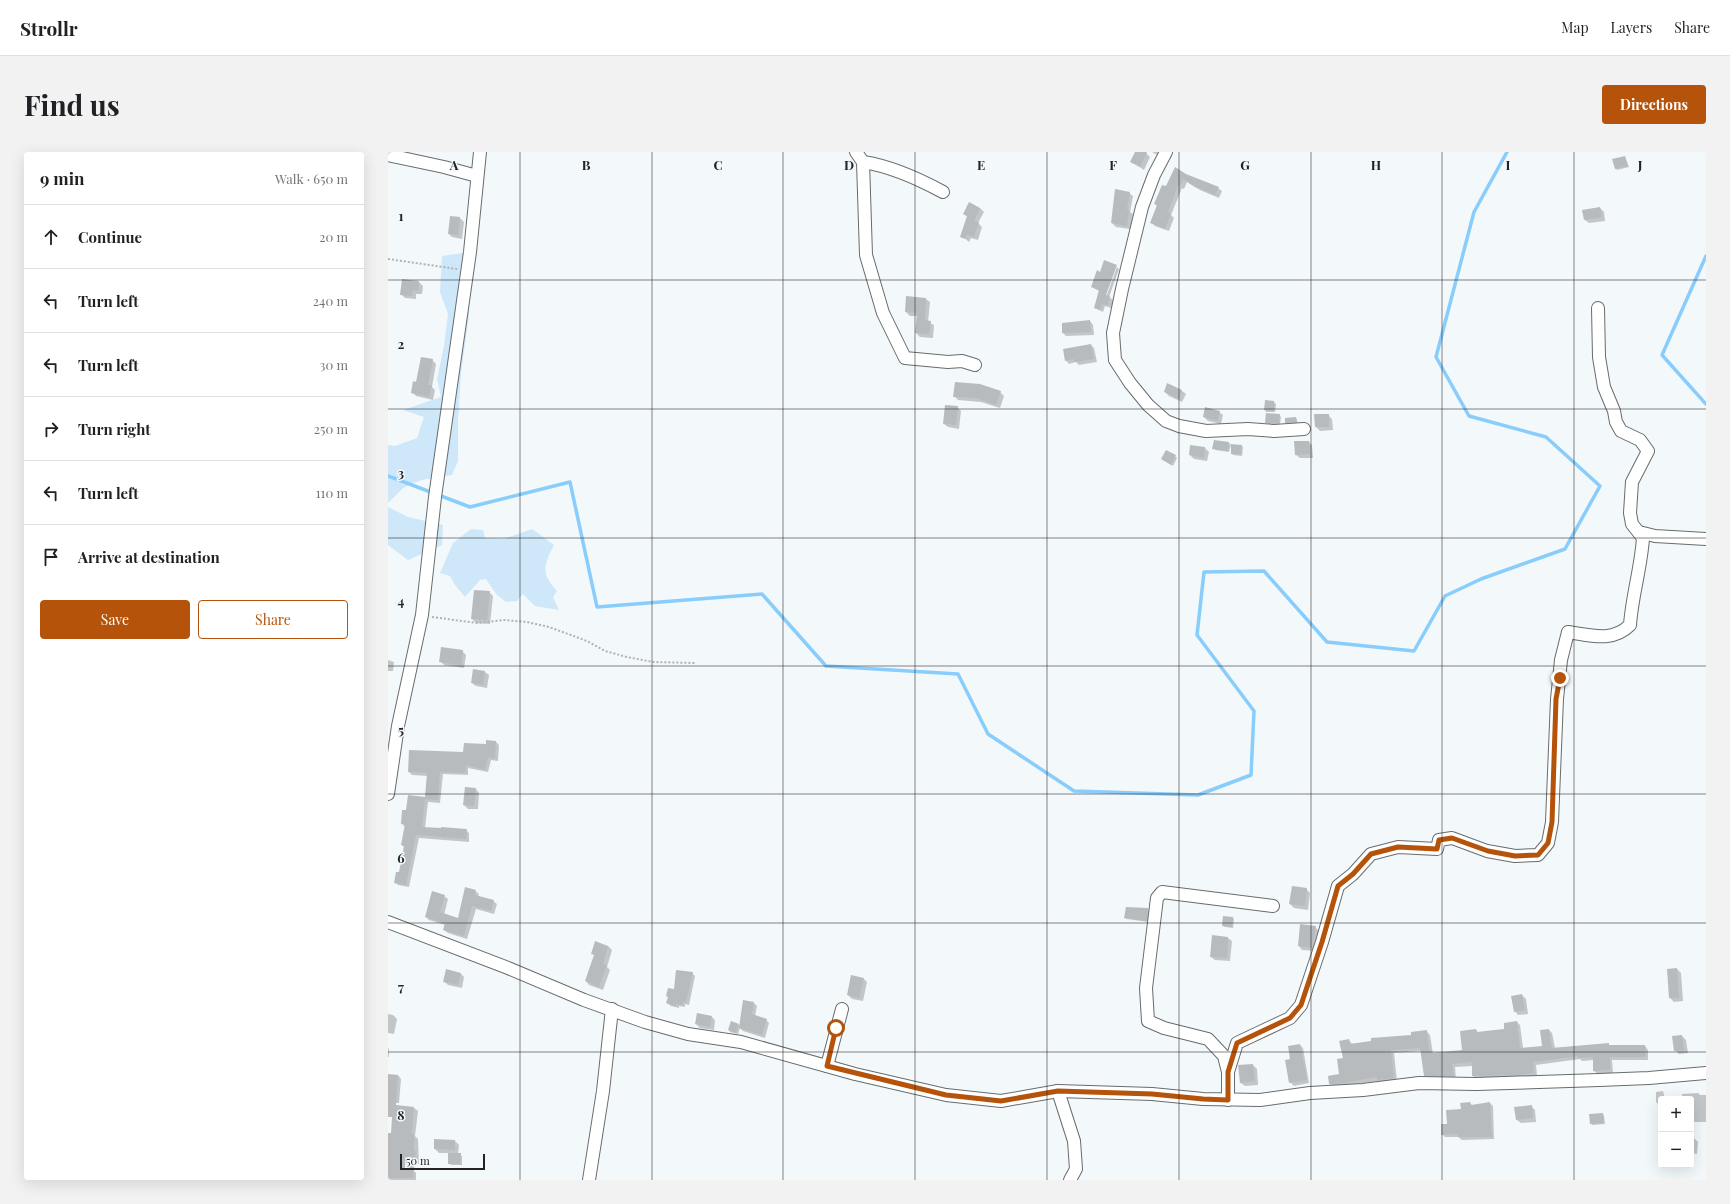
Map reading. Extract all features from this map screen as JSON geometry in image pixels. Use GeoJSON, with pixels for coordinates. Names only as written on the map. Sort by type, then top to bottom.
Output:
{"type":"FeatureCollection","features":[{"type":"Feature","properties":{"kind":"street"},"geometry":{"type":"LineString","coordinates":[[388,794],[398,726],[422,615],[435,497],[468,271],[480,152]]}},
{"type":"Feature","properties":{"kind":"street"},"geometry":{"type":"LineString","coordinates":[[1166,152],[1154,175],[1142,207],[1122,289],[1113,333],[1116,360],[1130,383],[1148,405],[1166,421],[1179,426],[1206,431],[1248,429],[1274,431],[1304,429]]}},
{"type":"Feature","properties":{"kind":"street"},"geometry":{"type":"LineString","coordinates":[[388,155],[477,176]]}},
{"type":"Feature","properties":{"kind":"street"},"geometry":{"type":"LineString","coordinates":[[943,192],[928,184],[859,157],[866,255],[883,313],[905,358],[948,362],[962,361],[975,365]]}},
{"type":"Feature","properties":{"kind":"street"},"geometry":{"type":"LineString","coordinates":[[1228,1072],[1237,1043],[1290,1018],[1301,1005],[1322,942],[1338,886],[1353,874],[1371,854],[1398,847],[1437,849],[1439,840],[1452,838],[1488,851],[1515,856],[1538,855],[1548,843],[1552,822],[1556,699],[1561,660],[1568,632],[1600,637],[1622,633],[1630,625],[1631,602],[1642,556],[1643,538],[1632,524],[1630,514],[1632,482],[1648,451],[1640,440],[1621,432],[1616,422],[1614,411],[1604,387],[1599,357],[1598,308]]}},
{"type":"Feature","properties":{"kind":"street"},"geometry":{"type":"LineString","coordinates":[[1638,532],[1655,536],[1706,539]]}},
{"type":"Feature","properties":{"kind":"street"},"geometry":{"type":"LineString","coordinates":[[1228,1100],[1228,1072],[1224,1056],[1208,1039],[1164,1028],[1148,1021],[1146,988],[1157,898],[1162,892],[1273,906]]}},
{"type":"Feature","properties":{"kind":"street"},"geometry":{"type":"LineString","coordinates":[[388,922],[508,968],[584,1000],[645,1022],[688,1034],[741,1042],[827,1066],[946,1095],[1001,1101],[1058,1091],[1152,1094],[1203,1099],[1260,1100],[1310,1093],[1363,1090],[1419,1083],[1476,1084],[1599,1080],[1649,1078],[1706,1073]]}},
{"type":"Feature","properties":{"kind":"street"},"geometry":{"type":"LineString","coordinates":[[589,1180],[603,1091],[612,1009]]}},
{"type":"Feature","properties":{"kind":"street"},"geometry":{"type":"LineString","coordinates":[[827,1066],[842,1009]]}},
{"type":"Feature","properties":{"kind":"street"},"geometry":{"type":"LineString","coordinates":[[1058,1091],[1074,1142],[1076,1168],[1070,1180]]}},
{"type":"Feature","properties":{"kind":"path"},"geometry":{"type":"LineString","coordinates":[[388,260],[468,271]]}},
{"type":"Feature","properties":{"kind":"path"},"geometry":{"type":"LineString","coordinates":[[422,615],[477,623],[504,620],[527,622],[549,627],[587,641],[605,651],[627,657],[653,662],[695,663]]}},
{"type":"Feature","properties":{"kind":"shaded area"},"geometry":{"type":"Polygon","coordinates":[[[470,252],[469,315],[461,373],[458,420],[458,461],[452,475],[421,480],[403,488],[388,503],[388,445],[395,446],[417,438],[424,417],[403,410],[441,397],[437,379],[444,346],[448,314],[440,292],[442,256],[470,252]]]}},
{"type":"Feature","properties":{"kind":"shaded area"},"geometry":{"type":"Polygon","coordinates":[[[388,507],[408,517],[443,525],[442,545],[408,560],[388,545],[388,507]]]}},
{"type":"Feature","properties":{"kind":"shaded area"},"geometry":{"type":"Polygon","coordinates":[[[471,529],[483,530],[485,538],[504,539],[532,529],[554,545],[545,569],[548,579],[557,591],[553,597],[559,610],[535,606],[523,594],[517,601],[506,602],[496,594],[486,579],[480,580],[465,597],[450,576],[440,573],[453,543],[471,529]]]}},
{"type":"Feature","properties":{"kind":"building"},"geometry":{"type":"Polygon","coordinates":[[[1135,152],[1147,152],[1140,167],[1130,162],[1135,152]]]}},
{"type":"Feature","properties":{"kind":"building"},"geometry":{"type":"Polygon","coordinates":[[[1625,156],[1628,166],[1615,169],[1612,159],[1625,156]]]}},
{"type":"Feature","properties":{"kind":"building"},"geometry":{"type":"Polygon","coordinates":[[[1175,167],[1186,174],[1219,187],[1215,195],[1195,187],[1183,179],[1180,186],[1178,185],[1168,212],[1171,214],[1165,229],[1150,223],[1157,205],[1154,204],[1162,185],[1166,186],[1175,167]]]}},
{"type":"Feature","properties":{"kind":"building"},"geometry":{"type":"Polygon","coordinates":[[[1115,189],[1130,192],[1127,209],[1129,210],[1127,226],[1111,223],[1115,189]]]}},
{"type":"Feature","properties":{"kind":"building"},"geometry":{"type":"Polygon","coordinates":[[[969,202],[980,208],[974,221],[979,222],[974,237],[967,235],[965,239],[960,237],[967,216],[963,214],[969,202]]]}},
{"type":"Feature","properties":{"kind":"building"},"geometry":{"type":"Polygon","coordinates":[[[1600,207],[1602,217],[1584,220],[1582,210],[1600,207]]]}},
{"type":"Feature","properties":{"kind":"building"},"geometry":{"type":"Polygon","coordinates":[[[450,216],[460,217],[458,235],[448,234],[450,216]]]}},
{"type":"Feature","properties":{"kind":"building"},"geometry":{"type":"Polygon","coordinates":[[[1104,260],[1117,265],[1106,295],[1110,296],[1108,305],[1102,304],[1100,310],[1094,308],[1099,290],[1091,287],[1097,270],[1100,272],[1104,260]]]}},
{"type":"Feature","properties":{"kind":"building"},"geometry":{"type":"Polygon","coordinates":[[[402,279],[419,281],[418,291],[413,290],[412,296],[400,295],[402,279]]]}},
{"type":"Feature","properties":{"kind":"building"},"geometry":{"type":"Polygon","coordinates":[[[906,296],[926,298],[925,320],[931,321],[929,334],[915,333],[917,313],[905,312],[906,296]]]}},
{"type":"Feature","properties":{"kind":"building"},"geometry":{"type":"Polygon","coordinates":[[[1090,320],[1091,332],[1062,333],[1062,323],[1090,320]]]}},
{"type":"Feature","properties":{"kind":"building"},"geometry":{"type":"Polygon","coordinates":[[[1091,344],[1094,359],[1074,362],[1074,359],[1065,361],[1063,349],[1091,344]]]}},
{"type":"Feature","properties":{"kind":"building"},"geometry":{"type":"Polygon","coordinates":[[[421,357],[433,359],[428,385],[432,385],[429,397],[411,393],[413,381],[416,382],[421,357]]]}},
{"type":"Feature","properties":{"kind":"building"},"geometry":{"type":"Polygon","coordinates":[[[955,382],[980,384],[1001,391],[996,405],[976,398],[953,397],[955,382]]]}},
{"type":"Feature","properties":{"kind":"building"},"geometry":{"type":"Polygon","coordinates":[[[1167,383],[1182,390],[1179,399],[1164,392],[1167,383]]]}},
{"type":"Feature","properties":{"kind":"building"},"geometry":{"type":"Polygon","coordinates":[[[1265,400],[1274,401],[1274,411],[1264,410],[1265,400]]]}},
{"type":"Feature","properties":{"kind":"building"},"geometry":{"type":"Polygon","coordinates":[[[945,405],[958,406],[956,425],[943,424],[945,405]]]}},
{"type":"Feature","properties":{"kind":"building"},"geometry":{"type":"Polygon","coordinates":[[[1205,407],[1220,411],[1218,421],[1203,417],[1205,407]]]}},
{"type":"Feature","properties":{"kind":"building"},"geometry":{"type":"Polygon","coordinates":[[[1266,413],[1280,414],[1279,423],[1265,423],[1266,413]]]}},
{"type":"Feature","properties":{"kind":"building"},"geometry":{"type":"Polygon","coordinates":[[[1314,414],[1329,414],[1329,427],[1315,427],[1314,414]]]}},
{"type":"Feature","properties":{"kind":"building"},"geometry":{"type":"Polygon","coordinates":[[[1296,417],[1297,422],[1285,423],[1285,418],[1296,417]]]}},
{"type":"Feature","properties":{"kind":"building"},"geometry":{"type":"Polygon","coordinates":[[[1214,440],[1229,442],[1228,451],[1212,449],[1214,440]]]}},
{"type":"Feature","properties":{"kind":"building"},"geometry":{"type":"Polygon","coordinates":[[[1294,441],[1309,441],[1310,454],[1295,455],[1294,441]]]}},
{"type":"Feature","properties":{"kind":"building"},"geometry":{"type":"Polygon","coordinates":[[[1231,444],[1242,445],[1241,454],[1231,454],[1231,444]]]}},
{"type":"Feature","properties":{"kind":"building"},"geometry":{"type":"Polygon","coordinates":[[[1190,445],[1205,447],[1204,458],[1189,455],[1190,445]]]}},
{"type":"Feature","properties":{"kind":"building"},"geometry":{"type":"Polygon","coordinates":[[[1166,450],[1176,455],[1171,465],[1161,459],[1166,450]]]}},
{"type":"Feature","properties":{"kind":"building"},"geometry":{"type":"Polygon","coordinates":[[[474,590],[490,591],[487,620],[471,619],[474,590]]]}},
{"type":"Feature","properties":{"kind":"building"},"geometry":{"type":"Polygon","coordinates":[[[441,647],[463,650],[461,665],[439,662],[441,647]]]}},
{"type":"Feature","properties":{"kind":"building"},"geometry":{"type":"Polygon","coordinates":[[[473,669],[485,671],[483,685],[471,683],[473,669]]]}},
{"type":"Feature","properties":{"kind":"building"},"geometry":{"type":"Polygon","coordinates":[[[486,740],[496,741],[495,758],[488,758],[485,770],[466,765],[465,773],[440,772],[438,800],[425,799],[422,827],[467,829],[466,839],[416,835],[406,885],[394,883],[396,872],[399,872],[404,846],[401,845],[405,824],[401,824],[402,810],[406,810],[408,795],[425,797],[427,773],[408,772],[409,750],[463,752],[464,743],[486,744],[486,740]]]}},
{"type":"Feature","properties":{"kind":"building"},"geometry":{"type":"Polygon","coordinates":[[[465,787],[476,788],[474,806],[463,805],[465,787]]]}},
{"type":"Feature","properties":{"kind":"building"},"geometry":{"type":"Polygon","coordinates":[[[1292,886],[1307,888],[1305,906],[1289,904],[1292,886]]]}},
{"type":"Feature","properties":{"kind":"building"},"geometry":{"type":"Polygon","coordinates":[[[465,887],[476,890],[475,895],[494,900],[491,911],[472,906],[464,936],[443,930],[445,923],[425,917],[432,891],[445,895],[440,912],[458,918],[465,887]]]}},
{"type":"Feature","properties":{"kind":"building"},"geometry":{"type":"Polygon","coordinates":[[[1126,907],[1148,908],[1147,921],[1124,918],[1126,907]]]}},
{"type":"Feature","properties":{"kind":"building"},"geometry":{"type":"Polygon","coordinates":[[[1223,916],[1233,917],[1232,927],[1222,926],[1223,916]]]}},
{"type":"Feature","properties":{"kind":"building"},"geometry":{"type":"Polygon","coordinates":[[[1300,924],[1316,926],[1312,948],[1298,946],[1300,924]]]}},
{"type":"Feature","properties":{"kind":"building"},"geometry":{"type":"Polygon","coordinates":[[[1212,935],[1228,937],[1227,958],[1210,957],[1212,935]]]}},
{"type":"Feature","properties":{"kind":"building"},"geometry":{"type":"Polygon","coordinates":[[[595,941],[608,946],[603,964],[607,965],[599,987],[585,981],[594,955],[591,954],[595,941]]]}},
{"type":"Feature","properties":{"kind":"building"},"geometry":{"type":"Polygon","coordinates":[[[1677,968],[1679,998],[1669,998],[1667,969],[1677,968]]]}},
{"type":"Feature","properties":{"kind":"building"},"geometry":{"type":"Polygon","coordinates":[[[446,969],[461,973],[458,985],[443,982],[446,969]]]}},
{"type":"Feature","properties":{"kind":"building"},"geometry":{"type":"Polygon","coordinates":[[[676,970],[693,972],[686,1002],[683,1001],[682,1005],[676,1004],[676,1006],[666,1003],[668,997],[666,996],[668,988],[674,989],[676,970]]]}},
{"type":"Feature","properties":{"kind":"building"},"geometry":{"type":"Polygon","coordinates":[[[851,975],[864,978],[859,998],[847,995],[851,975]]]}},
{"type":"Feature","properties":{"kind":"building"},"geometry":{"type":"Polygon","coordinates":[[[1522,994],[1525,1010],[1514,1012],[1511,996],[1522,994]]]}},
{"type":"Feature","properties":{"kind":"building"},"geometry":{"type":"Polygon","coordinates":[[[743,1000],[754,1002],[752,1014],[767,1019],[762,1035],[739,1028],[743,1000]]]}},
{"type":"Feature","properties":{"kind":"building"},"geometry":{"type":"Polygon","coordinates":[[[697,1013],[712,1016],[710,1027],[695,1024],[697,1013]]]}},
{"type":"Feature","properties":{"kind":"building"},"geometry":{"type":"Polygon","coordinates":[[[731,1021],[739,1024],[736,1033],[728,1030],[731,1021]]]}},
{"type":"Feature","properties":{"kind":"building"},"geometry":{"type":"Polygon","coordinates":[[[1517,1021],[1520,1048],[1542,1046],[1540,1030],[1549,1029],[1552,1048],[1609,1043],[1609,1045],[1645,1045],[1646,1057],[1610,1057],[1610,1070],[1593,1071],[1593,1057],[1578,1058],[1578,1056],[1533,1062],[1534,1073],[1472,1076],[1472,1062],[1452,1064],[1454,1076],[1424,1076],[1420,1048],[1391,1050],[1394,1078],[1377,1080],[1377,1077],[1348,1083],[1329,1084],[1328,1076],[1339,1074],[1337,1059],[1343,1058],[1339,1041],[1349,1039],[1350,1044],[1371,1041],[1371,1038],[1411,1035],[1411,1032],[1427,1030],[1429,1050],[1431,1050],[1431,1053],[1462,1050],[1460,1031],[1476,1029],[1477,1032],[1504,1029],[1504,1023],[1517,1021]]]}},
{"type":"Feature","properties":{"kind":"building"},"geometry":{"type":"Polygon","coordinates":[[[1682,1035],[1684,1050],[1674,1051],[1672,1036],[1682,1035]]]}},
{"type":"Feature","properties":{"kind":"building"},"geometry":{"type":"Polygon","coordinates":[[[1300,1044],[1307,1080],[1289,1083],[1285,1060],[1290,1059],[1288,1046],[1300,1044]]]}},
{"type":"Feature","properties":{"kind":"building"},"geometry":{"type":"Polygon","coordinates":[[[1253,1064],[1255,1081],[1240,1083],[1238,1065],[1253,1064]]]}},
{"type":"Feature","properties":{"kind":"building"},"geometry":{"type":"Polygon","coordinates":[[[388,1074],[398,1075],[396,1105],[414,1107],[412,1134],[414,1134],[414,1151],[416,1151],[413,1178],[388,1178],[388,1133],[391,1133],[392,1117],[388,1117],[388,1074]]]}},
{"type":"Feature","properties":{"kind":"building"},"geometry":{"type":"Polygon","coordinates":[[[1470,1102],[1471,1105],[1490,1102],[1492,1137],[1458,1137],[1458,1134],[1441,1135],[1441,1124],[1447,1124],[1446,1110],[1461,1109],[1460,1103],[1470,1102]]]}},
{"type":"Feature","properties":{"kind":"building"},"geometry":{"type":"Polygon","coordinates":[[[1532,1105],[1533,1118],[1516,1120],[1514,1107],[1532,1105]]]}},
{"type":"Feature","properties":{"kind":"building"},"geometry":{"type":"Polygon","coordinates":[[[1603,1113],[1604,1123],[1590,1124],[1589,1114],[1603,1113]]]}},
{"type":"Feature","properties":{"kind":"building"},"geometry":{"type":"Polygon","coordinates":[[[434,1139],[455,1140],[455,1150],[434,1149],[434,1139]]]}},
{"type":"Feature","properties":{"kind":"building"},"geometry":{"type":"Polygon","coordinates":[[[448,1153],[461,1153],[460,1164],[448,1164],[448,1153]]]}},
{"type":"Feature","properties":{"kind":"waterway"},"geometry":{"type":"LineString","coordinates":[[388,476],[470,507],[570,482],[597,607],[762,594],[826,666],[958,674],[988,734],[1074,791],[1198,795],[1251,775],[1254,711],[1197,635],[1204,572],[1264,571],[1327,642],[1414,651],[1445,596],[1481,579],[1565,549],[1600,486],[1546,437],[1469,416],[1436,357],[1474,212],[1507,152]]}},
{"type":"Feature","properties":{"kind":"waterway"},"geometry":{"type":"LineString","coordinates":[[1706,256],[1662,355],[1706,404]]}},
{"type":"Feature","properties":{"kind":"route"},"geometry":{"type":"LineString","coordinates":[[836,1028],[827,1066],[946,1095],[1001,1101],[1058,1091],[1152,1094],[1228,1100],[1228,1072],[1237,1043],[1290,1018],[1301,1005],[1322,942],[1338,886],[1353,874],[1371,854],[1398,847],[1437,849],[1439,840],[1452,838],[1488,851],[1515,856],[1538,855],[1548,843],[1552,822],[1556,699],[1560,678]]}}]}
